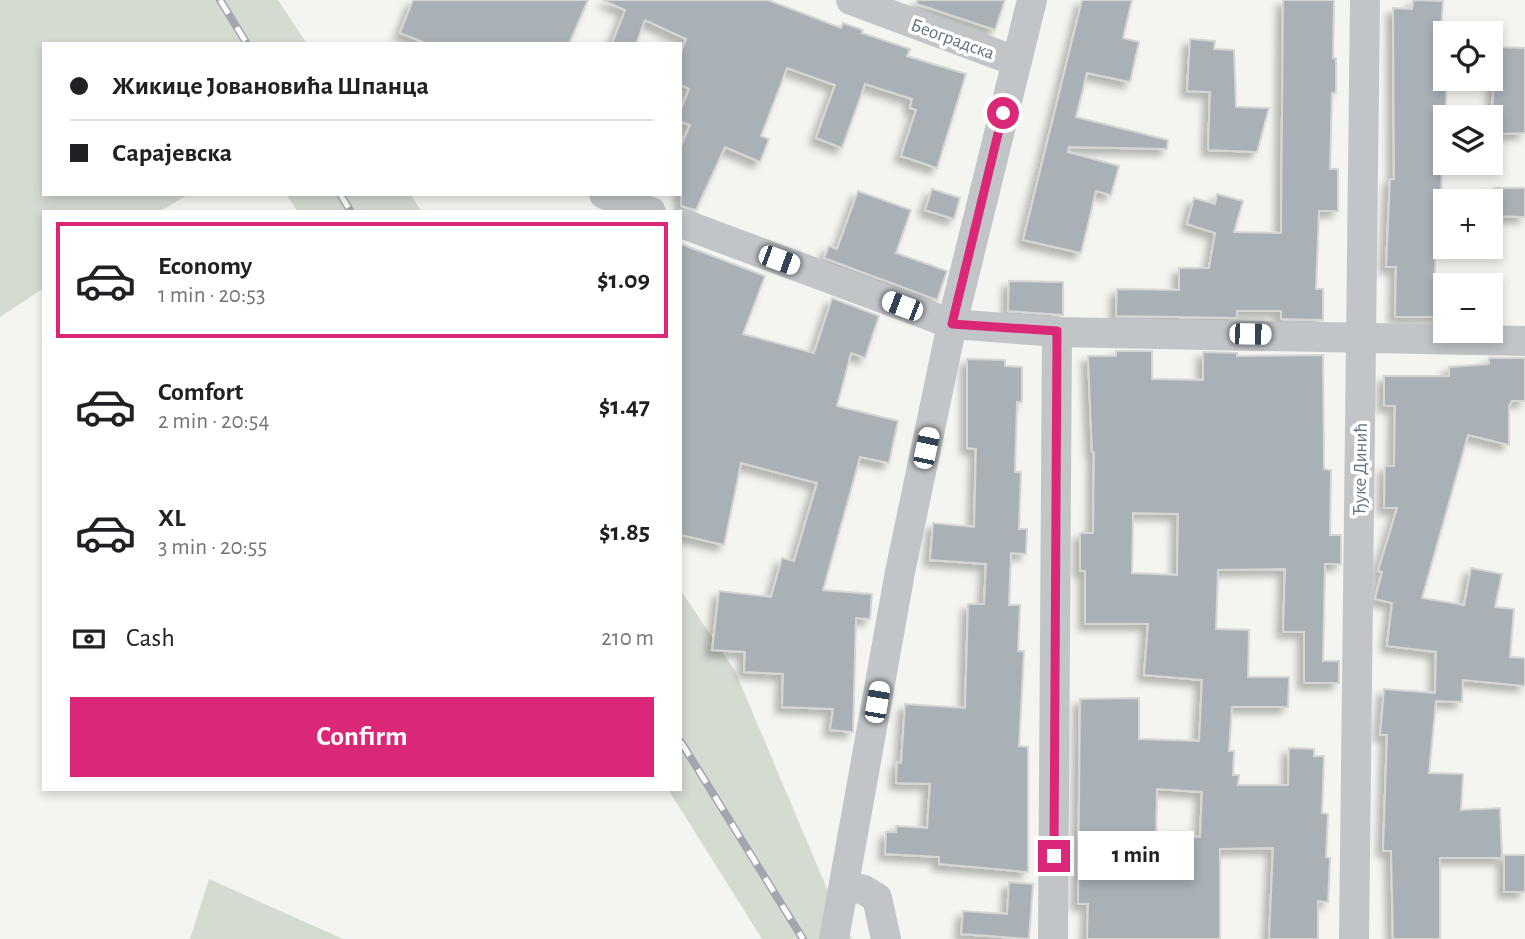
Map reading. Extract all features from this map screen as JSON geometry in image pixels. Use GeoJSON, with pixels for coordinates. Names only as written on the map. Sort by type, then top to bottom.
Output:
{"type":"FeatureCollection","features":[{"type":"Feature","properties":{"kind":"street","name":"Београдска"},"geometry":{"type":"LineString","coordinates":[[851,0],[1015,61]]}},
{"type":"Feature","properties":{"kind":"street"},"geometry":{"type":"LineString","coordinates":[[834,939],[900,572],[952,324],[1032,0]]}},
{"type":"Feature","properties":{"kind":"street","name":"Ђуке Динић"},"geometry":{"type":"LineString","coordinates":[[1354,939],[1365,0]]}},
{"type":"Feature","properties":{"kind":"street"},"geometry":{"type":"LineString","coordinates":[[609,196],[646,210]]}},
{"type":"Feature","properties":{"kind":"street"},"geometry":{"type":"LineString","coordinates":[[682,223],[952,324],[1057,331],[1360,335],[1525,341]]}},
{"type":"Feature","properties":{"kind":"street"},"geometry":{"type":"LineString","coordinates":[[1053,939],[1057,331]]}},
{"type":"Feature","properties":{"kind":"street"},"geometry":{"type":"LineString","coordinates":[[845,885],[864,890],[877,898],[886,939]]}},
{"type":"Feature","properties":{"kind":"shaded area"},"geometry":{"type":"Polygon","coordinates":[[[0,0],[278,0],[306,42],[42,42],[42,196],[186,196],[162,210],[42,210],[42,289],[0,317],[0,0]]]}},
{"type":"Feature","properties":{"kind":"shaded area"},"geometry":{"type":"Polygon","coordinates":[[[287,196],[411,196],[421,210],[297,210],[287,196]]]}},
{"type":"Feature","properties":{"kind":"shaded area"},"geometry":{"type":"Polygon","coordinates":[[[682,592],[735,671],[839,917],[852,939],[762,939],[669,791],[682,791],[682,592]]]}},
{"type":"Feature","properties":{"kind":"shaded area"},"geometry":{"type":"Polygon","coordinates":[[[209,879],[343,939],[190,939],[209,879]]]}},
{"type":"Feature","properties":{"kind":"building"},"geometry":{"type":"Polygon","coordinates":[[[413,0],[588,0],[570,42],[423,42],[400,33],[413,0]]]}},
{"type":"Feature","properties":{"kind":"building"},"geometry":{"type":"Polygon","coordinates":[[[603,0],[768,0],[841,28],[843,23],[863,30],[862,33],[910,49],[907,56],[966,74],[937,168],[901,156],[916,110],[910,108],[912,99],[865,84],[842,148],[816,138],[835,85],[787,68],[761,136],[769,139],[760,162],[725,147],[696,210],[681,206],[682,144],[690,125],[682,122],[682,106],[689,89],[682,86],[682,49],[686,39],[645,20],[637,42],[613,42],[625,10],[603,0]]]}},
{"type":"Feature","properties":{"kind":"building"},"geometry":{"type":"Polygon","coordinates":[[[917,0],[1005,0],[995,30],[917,4],[917,0]]]}},
{"type":"Feature","properties":{"kind":"building"},"geometry":{"type":"Polygon","coordinates":[[[1082,0],[1132,0],[1123,38],[1139,42],[1130,82],[1087,73],[1076,117],[1168,140],[1167,149],[1069,147],[1068,152],[1119,166],[1111,195],[1096,191],[1081,253],[1023,240],[1082,0]]]}},
{"type":"Feature","properties":{"kind":"building"},"geometry":{"type":"Polygon","coordinates":[[[1283,0],[1334,0],[1333,58],[1336,58],[1336,93],[1332,93],[1330,169],[1338,169],[1338,211],[1319,211],[1316,289],[1323,289],[1323,320],[1281,319],[1281,311],[1237,311],[1237,318],[1116,316],[1117,289],[1179,290],[1179,268],[1209,268],[1215,233],[1187,224],[1194,198],[1215,204],[1217,194],[1243,201],[1234,232],[1281,233],[1283,0]]]}},
{"type":"Feature","properties":{"kind":"building"},"geometry":{"type":"Polygon","coordinates":[[[1413,0],[1443,1],[1442,21],[1433,21],[1433,91],[1446,91],[1446,105],[1433,105],[1433,175],[1442,175],[1441,189],[1433,189],[1433,259],[1435,259],[1433,317],[1395,317],[1396,267],[1386,267],[1390,179],[1394,179],[1393,8],[1412,9],[1413,0]]]}},
{"type":"Feature","properties":{"kind":"building"},"geometry":{"type":"Polygon","coordinates":[[[1190,39],[1215,41],[1214,49],[1234,50],[1236,107],[1269,108],[1257,152],[1208,150],[1210,92],[1187,91],[1190,39]]]}},
{"type":"Feature","properties":{"kind":"building"},"geometry":{"type":"Polygon","coordinates":[[[1503,47],[1525,48],[1525,133],[1503,134],[1503,105],[1493,105],[1493,91],[1503,91],[1503,47]]]}},
{"type":"Feature","properties":{"kind":"building"},"geometry":{"type":"Polygon","coordinates":[[[1525,188],[1525,217],[1503,216],[1503,189],[1494,189],[1525,188]]]}},
{"type":"Feature","properties":{"kind":"building"},"geometry":{"type":"Polygon","coordinates":[[[932,189],[960,198],[954,219],[925,210],[932,189]]]}},
{"type":"Feature","properties":{"kind":"building"},"geometry":{"type":"Polygon","coordinates":[[[858,191],[911,210],[896,253],[947,271],[937,300],[824,258],[829,246],[837,249],[858,191]]]}},
{"type":"Feature","properties":{"kind":"building"},"geometry":{"type":"Polygon","coordinates":[[[682,244],[765,276],[743,334],[814,353],[832,298],[879,316],[865,358],[851,353],[837,406],[898,421],[889,463],[860,457],[823,590],[872,594],[870,619],[856,618],[853,732],[830,730],[833,709],[782,707],[783,674],[744,672],[745,652],[712,650],[719,591],[771,597],[782,558],[794,561],[817,483],[741,463],[724,545],[682,535],[682,244]]]}},
{"type":"Feature","properties":{"kind":"building"},"geometry":{"type":"Polygon","coordinates":[[[1009,281],[1063,282],[1063,315],[1008,311],[1009,281]]]}},
{"type":"Feature","properties":{"kind":"building"},"geometry":{"type":"Polygon","coordinates":[[[1116,351],[1152,351],[1152,379],[1203,380],[1203,352],[1237,353],[1237,356],[1323,355],[1324,469],[1331,470],[1330,535],[1341,535],[1341,564],[1325,564],[1323,661],[1339,661],[1339,683],[1304,683],[1304,632],[1283,632],[1285,569],[1218,570],[1216,629],[1249,630],[1248,677],[1289,677],[1288,707],[1232,707],[1229,751],[1234,751],[1233,775],[1239,775],[1238,785],[1288,785],[1289,748],[1314,749],[1314,756],[1324,756],[1322,813],[1328,814],[1326,857],[1330,858],[1328,902],[1318,901],[1318,939],[1269,939],[1273,848],[1220,849],[1220,939],[1087,939],[1088,904],[1078,904],[1080,699],[1139,698],[1139,739],[1199,741],[1202,680],[1144,675],[1148,624],[1085,624],[1085,571],[1080,571],[1080,533],[1093,533],[1094,452],[1088,356],[1116,356],[1116,351]],[[1133,513],[1132,573],[1177,575],[1178,514],[1133,513]],[[1157,789],[1156,836],[1200,837],[1202,792],[1157,789]]]}},
{"type":"Feature","properties":{"kind":"building"},"geometry":{"type":"Polygon","coordinates":[[[1489,358],[1525,358],[1525,401],[1512,401],[1509,406],[1509,445],[1468,435],[1422,598],[1464,605],[1471,568],[1502,574],[1495,607],[1514,609],[1510,657],[1525,658],[1525,686],[1463,680],[1462,702],[1436,701],[1429,773],[1463,774],[1461,810],[1500,808],[1502,858],[1440,858],[1440,939],[1393,939],[1391,851],[1383,851],[1387,735],[1380,735],[1384,689],[1435,693],[1436,652],[1387,646],[1392,603],[1375,599],[1382,572],[1378,571],[1397,508],[1384,508],[1385,466],[1394,466],[1395,406],[1384,406],[1384,376],[1449,376],[1449,367],[1489,364],[1489,358]]]}},
{"type":"Feature","properties":{"kind":"building"},"geometry":{"type":"Polygon","coordinates":[[[967,359],[1005,360],[1005,366],[1022,367],[1022,402],[1017,402],[1015,472],[1021,472],[1019,529],[1027,529],[1026,554],[1011,553],[1009,605],[1020,605],[1018,651],[1024,651],[1019,746],[1028,747],[1028,872],[939,864],[939,857],[885,854],[886,832],[896,832],[896,826],[927,828],[930,784],[896,783],[897,762],[901,763],[905,704],[965,708],[968,604],[984,604],[986,564],[930,560],[933,523],[974,527],[976,449],[967,448],[967,359]]]}},
{"type":"Feature","properties":{"kind":"building"},"geometry":{"type":"Polygon","coordinates":[[[1504,855],[1525,855],[1525,892],[1504,892],[1504,855]]]}},
{"type":"Feature","properties":{"kind":"building"},"geometry":{"type":"Polygon","coordinates":[[[1009,882],[1033,884],[1029,939],[961,934],[963,911],[1007,914],[1009,882]]]}},
{"type":"Feature","properties":{"kind":"railway"},"geometry":{"type":"LineString","coordinates":[[220,0],[246,42]]}},
{"type":"Feature","properties":{"kind":"railway"},"geometry":{"type":"LineString","coordinates":[[341,196],[350,210]]}},
{"type":"Feature","properties":{"kind":"railway"},"geometry":{"type":"LineString","coordinates":[[682,744],[803,939]]}},
{"type":"Feature","properties":{"kind":"route"},"geometry":{"type":"LineString","coordinates":[[1003,113],[952,324],[1057,331],[1054,856]]}}]}
